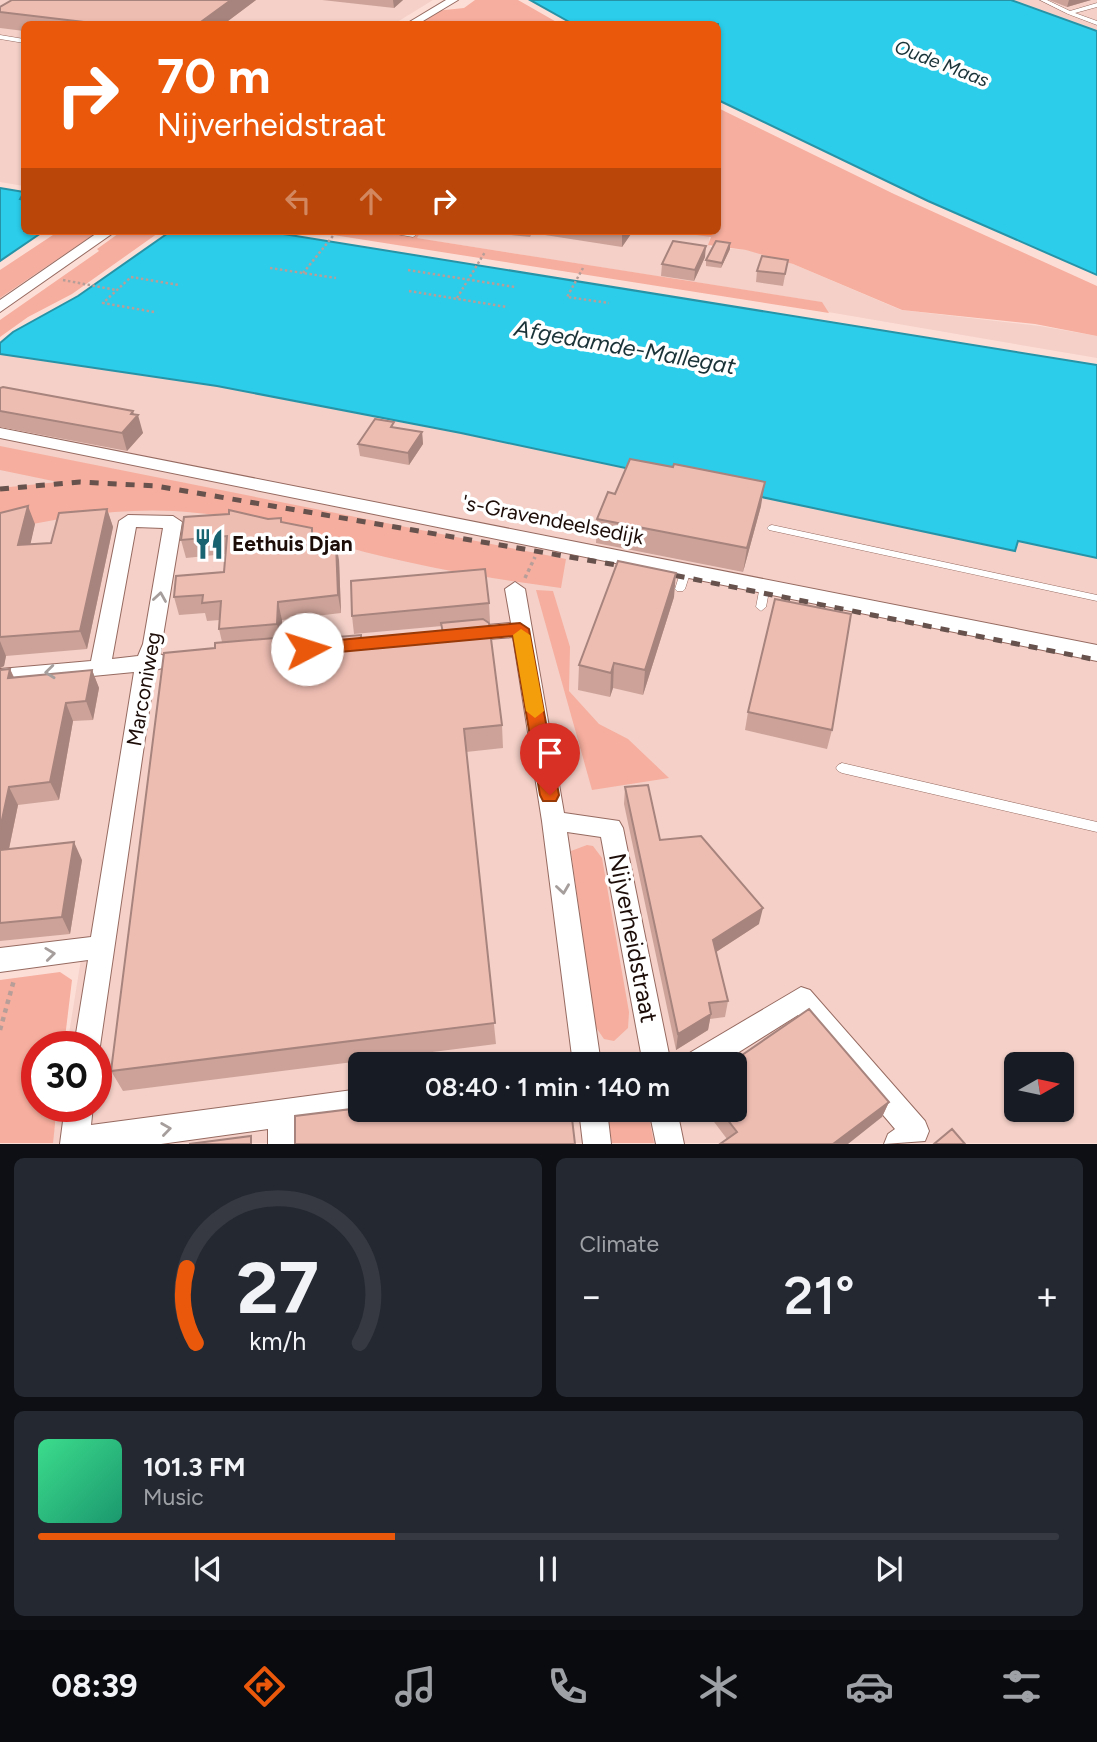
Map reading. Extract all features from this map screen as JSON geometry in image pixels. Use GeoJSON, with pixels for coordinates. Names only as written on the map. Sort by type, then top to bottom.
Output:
{"type":"FeatureCollection","features":[{"type":"Feature","properties":{"kind":"street"},"geometry":{"type":"LineString","coordinates":[[416,21],[453,0]]}},
{"type":"Feature","properties":{"kind":"street"},"geometry":{"type":"LineString","coordinates":[[0,307],[103,235]]}},
{"type":"Feature","properties":{"kind":"street","name":"'s-Gravendeelsedijk"},"geometry":{"type":"LineString","coordinates":[[0,433],[765,586],[814,600],[1097,653]]}},
{"type":"Feature","properties":{"kind":"street","name":"Marconiweg"},"geometry":{"type":"LineString","coordinates":[[89,1031],[146,663],[153,644],[173,522],[128,521],[100,666]]}},
{"type":"Feature","properties":{"kind":"street"},"geometry":{"type":"LineString","coordinates":[[515,589],[554,821],[585,1052]]}},
{"type":"Feature","properties":{"kind":"street"},"geometry":{"type":"LineString","coordinates":[[451,636],[520,629]]}},
{"type":"Feature","properties":{"kind":"street"},"geometry":{"type":"LineString","coordinates":[[0,677],[174,661]]}},
{"type":"Feature","properties":{"kind":"street","name":"Nijverheidstraat"},"geometry":{"type":"LineString","coordinates":[[554,821],[611,828],[649,1052]]}},
{"type":"Feature","properties":{"kind":"street"},"geometry":{"type":"LineString","coordinates":[[10,959],[100,947]]}},
{"type":"Feature","properties":{"kind":"street"},"geometry":{"type":"LineString","coordinates":[[715,1052],[801,999],[915,1131],[898,1143]]}},
{"type":"Feature","properties":{"kind":"street"},"geometry":{"type":"LineString","coordinates":[[77,1122],[74,1142],[348,1105]]}},
{"type":"Feature","properties":{"kind":"street"},"geometry":{"type":"LineString","coordinates":[[282,1113],[282,1143]]}},
{"type":"Feature","properties":{"kind":"street"},"geometry":{"type":"LineString","coordinates":[[594,1122],[597,1143]]}},
{"type":"Feature","properties":{"kind":"street"},"geometry":{"type":"LineString","coordinates":[[666,1122],[670,1143]]}},
{"type":"Feature","properties":{"kind":"lane"},"geometry":{"type":"LineString","coordinates":[[1043,0],[1097,23]]}},
{"type":"Feature","properties":{"kind":"lane"},"geometry":{"type":"LineString","coordinates":[[1070,13],[1097,5]]}},
{"type":"Feature","properties":{"kind":"lane"},"geometry":{"type":"LineString","coordinates":[[0,37],[21,40]]}},
{"type":"Feature","properties":{"kind":"lane"},"geometry":{"type":"LineString","coordinates":[[772,528],[1097,598]]}},
{"type":"Feature","properties":{"kind":"lane"},"geometry":{"type":"LineString","coordinates":[[680,589],[686,570]]}},
{"type":"Feature","properties":{"kind":"lane"},"geometry":{"type":"LineString","coordinates":[[761,607],[765,586]]}},
{"type":"Feature","properties":{"kind":"lane"},"geometry":{"type":"LineString","coordinates":[[842,768],[1097,827]]}},
{"type":"Feature","properties":{"kind":"path"},"geometry":{"type":"LineString","coordinates":[[303,273],[334,235]]}},
{"type":"Feature","properties":{"kind":"path"},"geometry":{"type":"LineString","coordinates":[[457,299],[485,252]]}},
{"type":"Feature","properties":{"kind":"path"},"geometry":{"type":"LineString","coordinates":[[270,268],[336,278]]}},
{"type":"Feature","properties":{"kind":"path"},"geometry":{"type":"LineString","coordinates":[[583,268],[568,298],[609,303]]}},
{"type":"Feature","properties":{"kind":"path"},"geometry":{"type":"LineString","coordinates":[[408,270],[515,287]]}},
{"type":"Feature","properties":{"kind":"path"},"geometry":{"type":"LineString","coordinates":[[154,312],[103,303],[131,276],[179,285]]}},
{"type":"Feature","properties":{"kind":"path"},"geometry":{"type":"LineString","coordinates":[[71,282],[116,290]]}},
{"type":"Feature","properties":{"kind":"path"},"geometry":{"type":"LineString","coordinates":[[409,291],[507,307]]}},
{"type":"Feature","properties":{"kind":"path"},"geometry":{"type":"LineString","coordinates":[[529,570],[537,554]]}},
{"type":"Feature","properties":{"kind":"path"},"geometry":{"type":"LineString","coordinates":[[0,1030],[10,959]]}},
{"type":"Feature","properties":{"kind":"shaded area"},"geometry":{"type":"Polygon","coordinates":[[[0,0],[433,0],[399,21],[21,21],[21,186],[0,182],[0,0]]]}},
{"type":"Feature","properties":{"kind":"shaded area"},"geometry":{"type":"Polygon","coordinates":[[[475,0],[518,0],[555,21],[421,21],[435,11],[464,8],[475,0]]]}},
{"type":"Feature","properties":{"kind":"shaded area"},"geometry":{"type":"Polygon","coordinates":[[[1001,0],[1097,0],[1097,33],[1001,0]]]}},
{"type":"Feature","properties":{"kind":"shaded area"},"geometry":{"type":"Polygon","coordinates":[[[721,109],[894,194],[1097,286],[1097,336],[1035,324],[902,310],[793,264],[746,250],[708,245],[711,237],[696,235],[721,235],[721,109]]]}},
{"type":"Feature","properties":{"kind":"shaded area"},"geometry":{"type":"Polygon","coordinates":[[[53,235],[93,235],[0,298],[0,270],[53,235]]]}},
{"type":"Feature","properties":{"kind":"shaded area"},"geometry":{"type":"Polygon","coordinates":[[[116,235],[155,235],[72,294],[28,317],[0,337],[0,320],[99,251],[97,249],[116,235]]]}},
{"type":"Feature","properties":{"kind":"shaded area"},"geometry":{"type":"Polygon","coordinates":[[[333,235],[419,235],[417,238],[822,302],[829,313],[333,235]]]}},
{"type":"Feature","properties":{"kind":"shaded area"},"geometry":{"type":"Polygon","coordinates":[[[419,235],[709,236],[710,247],[747,250],[781,259],[901,310],[1040,326],[1097,336],[1097,358],[828,312],[821,302],[416,238],[419,235]]]}},
{"type":"Feature","properties":{"kind":"shaded area"},"geometry":{"type":"Polygon","coordinates":[[[0,354],[217,386],[461,433],[1015,551],[1017,541],[1097,558],[1097,1143],[52,1143],[55,1122],[112,1122],[112,1031],[69,1031],[81,959],[0,967],[0,354]]]}},
{"type":"Feature","properties":{"kind":"shaded area"},"geometry":{"type":"Polygon","coordinates":[[[0,446],[566,559],[561,588],[423,565],[232,518],[174,511],[108,513],[65,518],[0,531],[0,488],[58,482],[0,470],[0,446]]]}},
{"type":"Feature","properties":{"kind":"shaded area"},"geometry":{"type":"Polygon","coordinates":[[[536,590],[553,591],[570,647],[569,691],[599,724],[628,739],[669,778],[592,790],[536,590]]]}},
{"type":"Feature","properties":{"kind":"shaded area"},"geometry":{"type":"Polygon","coordinates":[[[587,845],[593,846],[602,858],[629,1012],[628,1028],[614,1041],[604,1039],[595,1026],[571,851],[587,845]]]}},
{"type":"Feature","properties":{"kind":"shaded area"},"geometry":{"type":"Polygon","coordinates":[[[60,972],[72,980],[66,1031],[21,1031],[21,1122],[55,1122],[53,1143],[0,1143],[0,980],[60,972]]]}},
{"type":"Feature","properties":{"kind":"shaded area"},"geometry":{"type":"Polygon","coordinates":[[[608,1122],[650,1122],[654,1143],[612,1143],[608,1122]]]}},
{"type":"Feature","properties":{"kind":"water","name":"Oude Maas"},"geometry":{"type":"Polygon","coordinates":[[[530,0],[1011,0],[1097,31],[1097,275],[928,201],[721,101],[721,21],[568,21],[530,0]]]}},
{"type":"Feature","properties":{"kind":"water"},"geometry":{"type":"Polygon","coordinates":[[[0,188],[21,192],[21,235],[38,235],[0,261],[0,188]]]}},
{"type":"Feature","properties":{"kind":"water","name":"Afgedamde-Mallegat"},"geometry":{"type":"Polygon","coordinates":[[[165,235],[290,235],[1097,365],[1097,558],[1018,541],[1015,551],[461,433],[217,386],[0,354],[0,343],[13,332],[78,296],[165,235]]]}},
{"type":"Feature","properties":{"kind":"building"},"geometry":{"type":"Polygon","coordinates":[[[12,0],[231,0],[202,21],[76,21],[0,12],[0,7],[12,0]]]}},
{"type":"Feature","properties":{"kind":"building"},"geometry":{"type":"Polygon","coordinates":[[[673,241],[706,246],[695,270],[662,264],[673,241]]]}},
{"type":"Feature","properties":{"kind":"building"},"geometry":{"type":"Polygon","coordinates":[[[716,241],[730,243],[722,263],[706,260],[716,241]]]}},
{"type":"Feature","properties":{"kind":"building"},"geometry":{"type":"Polygon","coordinates":[[[762,256],[788,260],[785,274],[757,271],[762,256]]]}},
{"type":"Feature","properties":{"kind":"building"},"geometry":{"type":"Polygon","coordinates":[[[0,388],[133,411],[131,414],[138,415],[122,433],[0,411],[0,388]]]}},
{"type":"Feature","properties":{"kind":"building"},"geometry":{"type":"Polygon","coordinates":[[[375,419],[394,422],[391,427],[422,432],[408,453],[358,444],[375,419]]]}},
{"type":"Feature","properties":{"kind":"building"},"geometry":{"type":"Polygon","coordinates":[[[630,459],[673,467],[674,464],[765,482],[747,548],[597,519],[608,492],[615,494],[630,459]]]}},
{"type":"Feature","properties":{"kind":"building"},"geometry":{"type":"Polygon","coordinates":[[[28,506],[18,545],[51,543],[59,513],[107,509],[80,631],[0,637],[0,513],[28,506]]]}},
{"type":"Feature","properties":{"kind":"building"},"geometry":{"type":"Polygon","coordinates":[[[229,510],[268,519],[281,518],[281,522],[312,528],[312,545],[336,543],[338,595],[278,602],[277,624],[219,629],[221,601],[202,603],[203,595],[174,597],[176,576],[224,572],[227,536],[181,540],[184,517],[229,514],[229,510]]]}},
{"type":"Feature","properties":{"kind":"building"},"geometry":{"type":"Polygon","coordinates":[[[618,561],[676,573],[645,670],[614,663],[611,673],[579,665],[618,561]]]}},
{"type":"Feature","properties":{"kind":"building"},"geometry":{"type":"Polygon","coordinates":[[[485,569],[489,603],[352,616],[351,581],[485,569]]]}},
{"type":"Feature","properties":{"kind":"building"},"geometry":{"type":"Polygon","coordinates":[[[775,599],[851,614],[832,730],[748,712],[775,599]]]}},
{"type":"Feature","properties":{"kind":"building"},"geometry":{"type":"Polygon","coordinates":[[[483,619],[489,623],[502,725],[464,729],[495,1023],[112,1071],[164,653],[215,648],[215,643],[275,638],[275,642],[361,635],[361,641],[443,633],[441,623],[483,619]]]}},
{"type":"Feature","properties":{"kind":"building"},"geometry":{"type":"Polygon","coordinates":[[[10,669],[8,678],[92,670],[86,701],[66,703],[50,782],[9,787],[0,829],[0,670],[10,669]]]}},
{"type":"Feature","properties":{"kind":"building"},"geometry":{"type":"Polygon","coordinates":[[[648,785],[660,840],[701,836],[763,908],[713,940],[728,1001],[709,1003],[711,1014],[678,1034],[625,787],[648,785]]]}},
{"type":"Feature","properties":{"kind":"building"},"geometry":{"type":"Polygon","coordinates":[[[74,842],[62,917],[0,923],[0,850],[74,842]]]}},
{"type":"Feature","properties":{"kind":"building"},"geometry":{"type":"Polygon","coordinates":[[[809,1009],[889,1102],[833,1144],[720,1144],[737,1132],[729,1122],[747,1122],[746,1052],[809,1009]]]}},
{"type":"Feature","properties":{"kind":"building"},"geometry":{"type":"Polygon","coordinates":[[[348,1109],[348,1122],[572,1122],[575,1144],[295,1144],[295,1116],[348,1109]]]}},
{"type":"Feature","properties":{"kind":"building"},"geometry":{"type":"Polygon","coordinates":[[[952,1129],[965,1144],[934,1144],[952,1129]]]}},
{"type":"Feature","properties":{"kind":"building"},"geometry":{"type":"Polygon","coordinates":[[[251,1136],[251,1144],[189,1144],[251,1136]]]}},
{"type":"Feature","properties":{"kind":"railway"},"geometry":{"type":"LineString","coordinates":[[0,489],[80,482],[156,486],[634,568]]}},
{"type":"Feature","properties":{"kind":"railway"},"geometry":{"type":"LineString","coordinates":[[658,572],[1097,660]]}},
{"type":"Feature","properties":{"kind":"slow traffic"},"geometry":{"type":"LineString","coordinates":[[521,635],[535,711]]}},
{"type":"Feature","properties":{"kind":"place","name":"Eethuis Djan"},"geometry":{"type":"Point","coordinates":[209,544]}},
{"type":"Feature","properties":{"kind":"route"},"geometry":{"type":"LineString","coordinates":[[307,649],[520,629],[550,795]]}}]}
